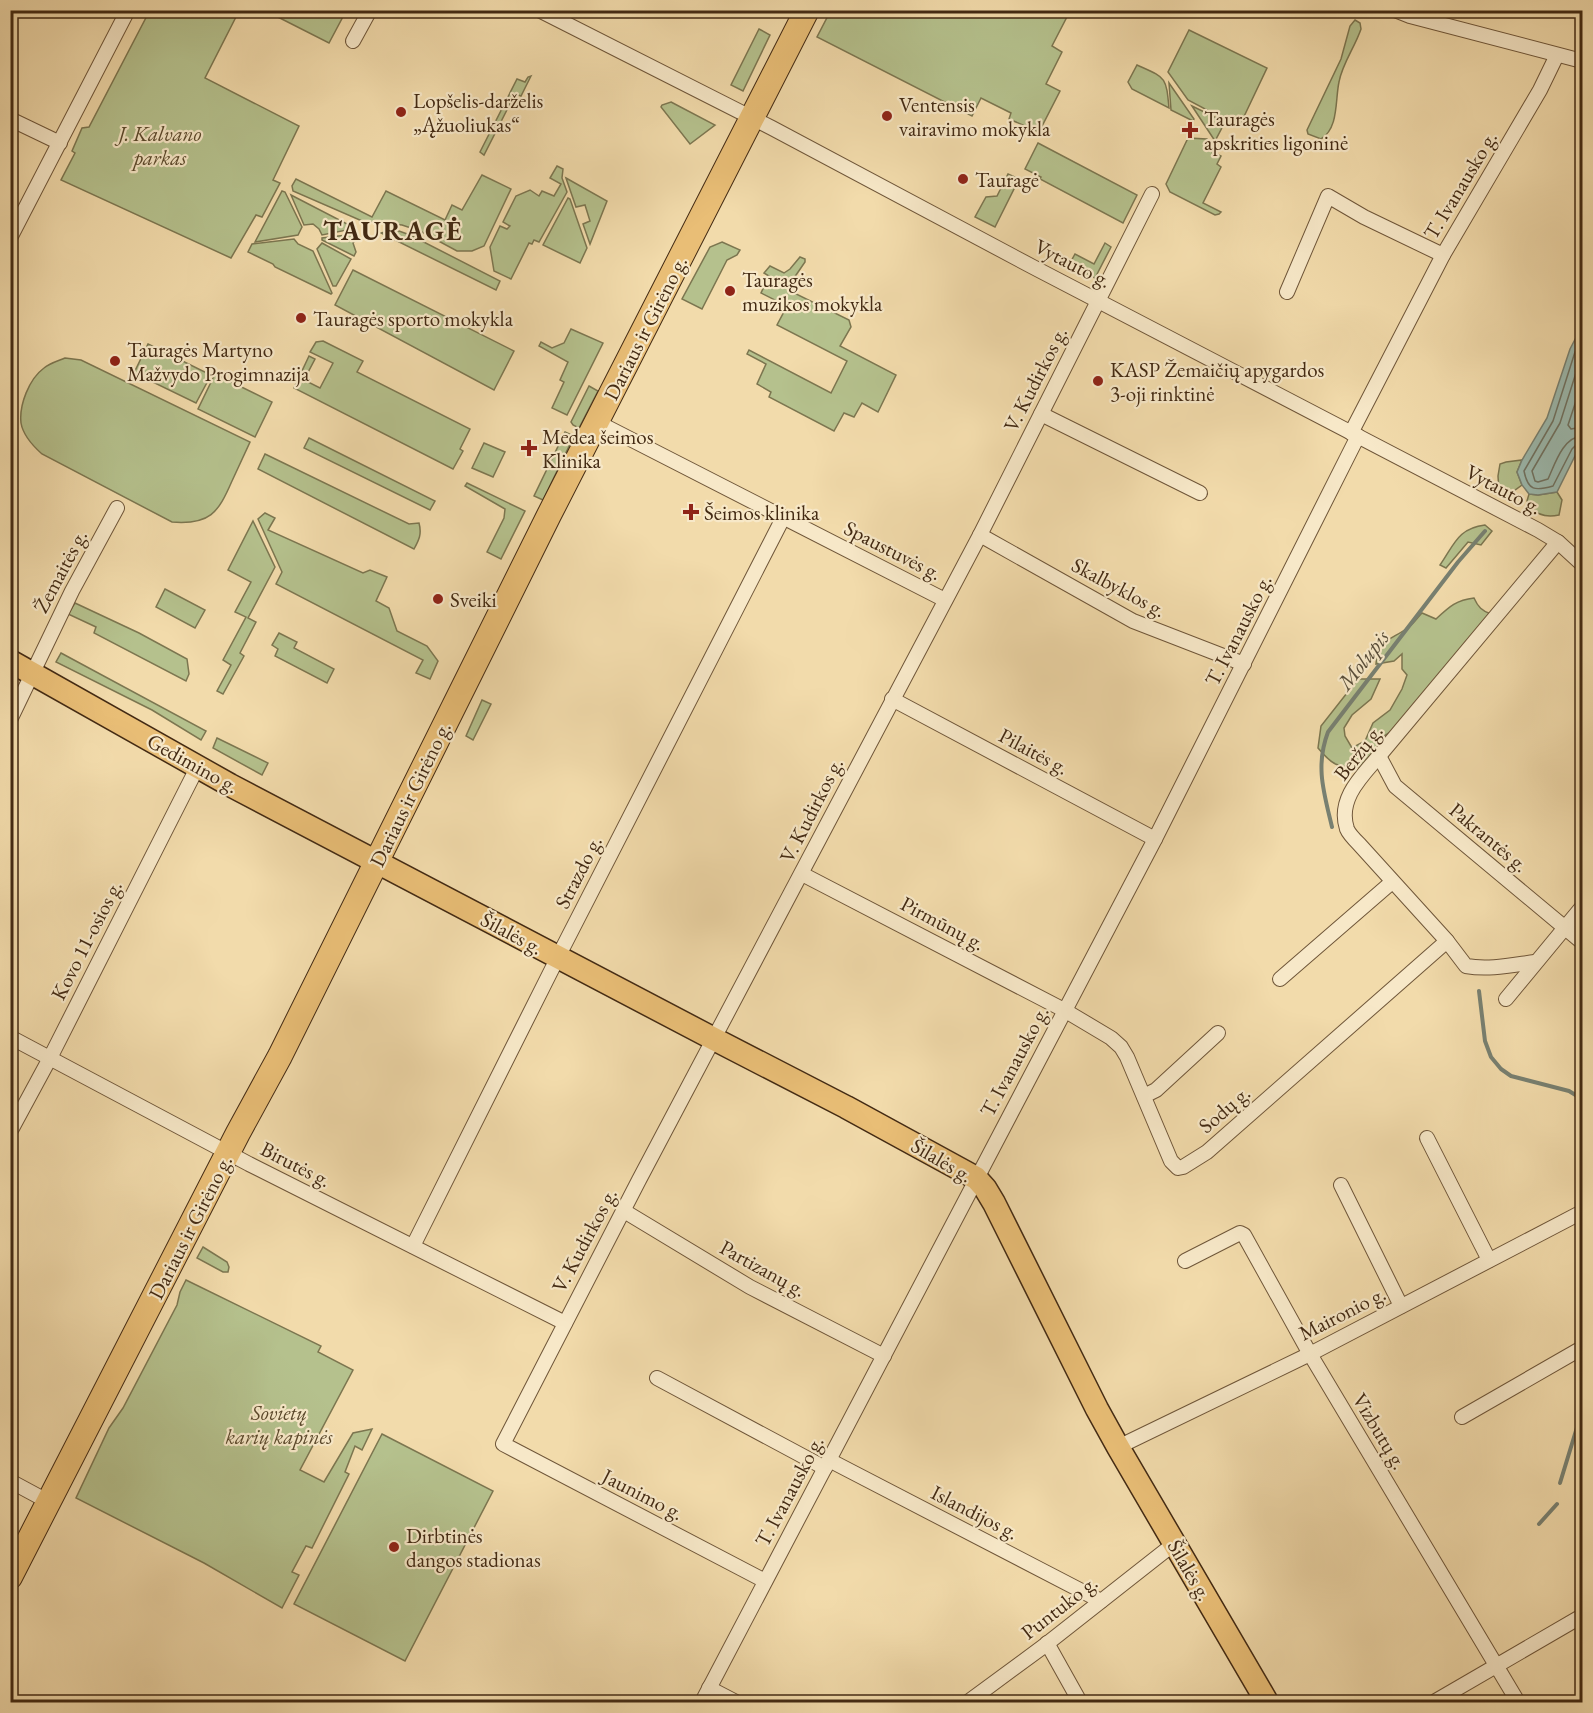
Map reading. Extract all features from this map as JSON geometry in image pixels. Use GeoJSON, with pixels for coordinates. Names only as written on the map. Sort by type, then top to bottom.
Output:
{"type":"FeatureCollection","features":[{"type":"Feature","properties":{"kind":"highway","name":"Dariaus ir Girėno g."},"geometry":{"type":"LineString","coordinates":[[10,1577],[228,1152],[280,1056],[597,422],[807,10]]}},
{"type":"Feature","properties":{"kind":"main road","name":"Gedimino g."},"geometry":{"type":"LineString","coordinates":[[10,661],[273,808],[378,861]]}},
{"type":"Feature","properties":{"kind":"main road","name":"Šilalės g."},"geometry":{"type":"LineString","coordinates":[[378,861],[846,1107],[976,1178],[994,1203],[1118,1448],[1266,1702]]}},
{"type":"Feature","properties":{"kind":"street"},"geometry":{"type":"LineString","coordinates":[[10,238],[128,10]]}},
{"type":"Feature","properties":{"kind":"street"},"geometry":{"type":"LineString","coordinates":[[353,42],[370,10]]}},
{"type":"Feature","properties":{"kind":"street","name":"Vytauto g."},"geometry":{"type":"LineString","coordinates":[[539,10],[752,117],[1033,267],[1538,530],[1558,542],[1582,564]]}},
{"type":"Feature","properties":{"kind":"street"},"geometry":{"type":"LineString","coordinates":[[1395,10],[1582,61]]}},
{"type":"Feature","properties":{"kind":"street","name":"T. Ivanausko g."},"geometry":{"type":"LineString","coordinates":[[702,1702],[1155,839],[1244,664],[1443,255],[1540,90],[1557,55]]}},
{"type":"Feature","properties":{"kind":"street"},"geometry":{"type":"LineString","coordinates":[[10,119],[60,143]]}},
{"type":"Feature","properties":{"kind":"street","name":"V. Kudirkos g."},"geometry":{"type":"LineString","coordinates":[[503,1444],[980,535],[1152,194]]}},
{"type":"Feature","properties":{"kind":"street"},"geometry":{"type":"LineString","coordinates":[[1287,292],[1328,196],[1364,217],[1443,255]]}},
{"type":"Feature","properties":{"kind":"street"},"geometry":{"type":"LineString","coordinates":[[1041,414],[1200,493]]}},
{"type":"Feature","properties":{"kind":"street","name":"Spaustuvės g."},"geometry":{"type":"LineString","coordinates":[[597,422],[945,600]]}},
{"type":"Feature","properties":{"kind":"street","name":"Žemaitės g."},"geometry":{"type":"LineString","coordinates":[[10,720],[72,591],[117,508]]}},
{"type":"Feature","properties":{"kind":"street","name":"Strazdo g."},"geometry":{"type":"LineString","coordinates":[[413,1246],[783,518]]}},
{"type":"Feature","properties":{"kind":"street","name":"Skalbyklos g."},"geometry":{"type":"LineString","coordinates":[[980,535],[1132,621],[1244,664]]}},
{"type":"Feature","properties":{"kind":"street","name":"Beržų g."},"geometry":{"type":"LineString","coordinates":[[1535,962],[1477,968],[1466,966],[1447,941],[1368,856],[1347,829],[1345,814],[1347,801],[1359,778],[1558,542]]}},
{"type":"Feature","properties":{"kind":"street","name":"Pilaitės g."},"geometry":{"type":"LineString","coordinates":[[892,699],[1155,839]]}},
{"type":"Feature","properties":{"kind":"street","name":"Pakrantės g."},"geometry":{"type":"LineString","coordinates":[[1379,756],[1395,786],[1582,942]]}},
{"type":"Feature","properties":{"kind":"street","name":"Kovo 11-osios g."},"geometry":{"type":"LineString","coordinates":[[10,1132],[198,766]]}},
{"type":"Feature","properties":{"kind":"street","name":"Pirmūnų g."},"geometry":{"type":"LineString","coordinates":[[802,874],[1064,1010]]}},
{"type":"Feature","properties":{"kind":"street"},"geometry":{"type":"LineString","coordinates":[[1280,980],[1392,882]]}},
{"type":"Feature","properties":{"kind":"street"},"geometry":{"type":"LineString","coordinates":[[1506,999],[1582,907]]}},
{"type":"Feature","properties":{"kind":"street","name":"Sodų g."},"geometry":{"type":"LineString","coordinates":[[1064,1010],[1111,1038],[1121,1047],[1171,1161],[1178,1168],[1184,1167],[1207,1152],[1447,941]]}},
{"type":"Feature","properties":{"kind":"street"},"geometry":{"type":"LineString","coordinates":[[1144,1096],[1156,1090],[1218,1032]]}},
{"type":"Feature","properties":{"kind":"street","name":"Birutės g."},"geometry":{"type":"LineString","coordinates":[[10,1037],[228,1152],[565,1323]]}},
{"type":"Feature","properties":{"kind":"street"},"geometry":{"type":"LineString","coordinates":[[1427,1138],[1489,1260]]}},
{"type":"Feature","properties":{"kind":"street"},"geometry":{"type":"LineString","coordinates":[[1341,1185],[1401,1306]]}},
{"type":"Feature","properties":{"kind":"street","name":"Partizanų g."},"geometry":{"type":"LineString","coordinates":[[624,1211],[750,1287],[884,1356]]}},
{"type":"Feature","properties":{"kind":"street","name":"Maironio g."},"geometry":{"type":"LineString","coordinates":[[1118,1448],[1310,1354],[1582,1212]]}},
{"type":"Feature","properties":{"kind":"street","name":"Vizbutų g."},"geometry":{"type":"LineString","coordinates":[[1185,1261],[1240,1233],[1244,1235],[1310,1354],[1518,1702]]}},
{"type":"Feature","properties":{"kind":"street"},"geometry":{"type":"LineString","coordinates":[[1462,1417],[1582,1348]]}},
{"type":"Feature","properties":{"kind":"street","name":"Islandijos g."},"geometry":{"type":"LineString","coordinates":[[657,1378],[1101,1601]]}},
{"type":"Feature","properties":{"kind":"street","name":"Jaunimo g."},"geometry":{"type":"LineString","coordinates":[[503,1444],[765,1581]]}},
{"type":"Feature","properties":{"kind":"street"},"geometry":{"type":"LineString","coordinates":[[10,1481],[49,1502]]}},
{"type":"Feature","properties":{"kind":"street","name":"Puntuko g."},"geometry":{"type":"LineString","coordinates":[[968,1702],[1175,1543]]}},
{"type":"Feature","properties":{"kind":"street"},"geometry":{"type":"LineString","coordinates":[[1434,1702],[1582,1616]]}},
{"type":"Feature","properties":{"kind":"street"},"geometry":{"type":"LineString","coordinates":[[1047,1643],[1080,1702]]}},
{"type":"Feature","properties":{"kind":"street"},"geometry":{"type":"LineString","coordinates":[[709,1688],[736,1702]]}},
{"type":"Feature","properties":{"kind":"green space","name":"J. Kalvano parkas"},"geometry":{"type":"Polygon","coordinates":[[[150,10],[239,11],[205,78],[299,126],[273,180],[280,183],[262,217],[256,215],[231,258],[61,180],[75,153],[72,151],[82,128],[89,127],[150,10]]]}},
{"type":"Feature","properties":{"kind":"green space"},"geometry":{"type":"Polygon","coordinates":[[[831,10],[1070,11],[1052,46],[1062,52],[1046,84],[1060,91],[1039,132],[1009,119],[1011,113],[981,98],[972,116],[817,37],[831,10]]]}},
{"type":"Feature","properties":{"kind":"green space"},"geometry":{"type":"Polygon","coordinates":[[[266,11],[346,11],[329,43],[266,11]]]}},
{"type":"Feature","properties":{"kind":"green space"},"geometry":{"type":"Polygon","coordinates":[[[1355,20],[1360,23],[1361,29],[1341,75],[1334,121],[1327,134],[1321,139],[1308,134],[1307,130],[1341,59],[1350,26],[1355,20]]]}},
{"type":"Feature","properties":{"kind":"green space"},"geometry":{"type":"Polygon","coordinates":[[[759,29],[770,35],[743,91],[731,85],[759,29]]]}},
{"type":"Feature","properties":{"kind":"green space"},"geometry":{"type":"Polygon","coordinates":[[[1189,30],[1267,68],[1239,127],[1188,100],[1168,72],[1189,30]]]}},
{"type":"Feature","properties":{"kind":"green space"},"geometry":{"type":"Polygon","coordinates":[[[1137,65],[1163,79],[1169,108],[1132,89],[1128,82],[1137,65]]]}},
{"type":"Feature","properties":{"kind":"green space"},"geometry":{"type":"Polygon","coordinates":[[[531,76],[521,96],[515,94],[484,155],[480,152],[517,79],[525,82],[531,76]]]}},
{"type":"Feature","properties":{"kind":"green space"},"geometry":{"type":"Polygon","coordinates":[[[1169,83],[1194,119],[1193,121],[1171,110],[1169,83]]]}},
{"type":"Feature","properties":{"kind":"green space"},"geometry":{"type":"Polygon","coordinates":[[[671,102],[715,125],[690,144],[661,107],[671,102]]]}},
{"type":"Feature","properties":{"kind":"green space"},"geometry":{"type":"Polygon","coordinates":[[[1192,106],[1225,122],[1215,141],[1192,106]]]}},
{"type":"Feature","properties":{"kind":"green space"},"geometry":{"type":"Polygon","coordinates":[[[1188,138],[1207,139],[1212,147],[1211,151],[1221,156],[1217,164],[1221,167],[1203,203],[1221,212],[1219,214],[1215,215],[1170,192],[1166,184],[1188,138]]]}},
{"type":"Feature","properties":{"kind":"green space"},"geometry":{"type":"Polygon","coordinates":[[[1038,143],[1137,195],[1123,223],[1025,169],[1038,143]]]}},
{"type":"Feature","properties":{"kind":"green space"},"geometry":{"type":"Polygon","coordinates":[[[557,166],[563,169],[562,178],[567,192],[539,242],[534,240],[532,244],[529,243],[511,279],[494,271],[490,247],[500,226],[507,229],[510,226],[503,222],[516,196],[530,190],[539,196],[542,191],[554,196],[561,184],[550,178],[557,166]]]}},
{"type":"Feature","properties":{"kind":"green space"},"geometry":{"type":"Polygon","coordinates":[[[1008,174],[1019,179],[995,227],[975,217],[986,197],[997,196],[1008,174]]]}},
{"type":"Feature","properties":{"kind":"green space"},"geometry":{"type":"Polygon","coordinates":[[[482,175],[511,189],[484,246],[472,251],[457,251],[420,231],[402,225],[362,221],[293,191],[292,186],[296,179],[372,217],[386,191],[445,220],[452,205],[462,210],[482,175]]]}},
{"type":"Feature","properties":{"kind":"green space"},"geometry":{"type":"Polygon","coordinates":[[[566,178],[607,201],[590,244],[583,224],[590,221],[585,205],[576,207],[566,178]]]}},
{"type":"Feature","properties":{"kind":"green space"},"geometry":{"type":"Polygon","coordinates":[[[282,191],[285,192],[302,227],[298,235],[255,242],[282,191]]]}},
{"type":"Feature","properties":{"kind":"green space"},"geometry":{"type":"Polygon","coordinates":[[[291,195],[351,226],[352,229],[322,235],[313,224],[304,225],[291,195]]]}},
{"type":"Feature","properties":{"kind":"green space"},"geometry":{"type":"Polygon","coordinates":[[[568,198],[587,248],[580,263],[543,245],[568,198]]]}},
{"type":"Feature","properties":{"kind":"green space"},"geometry":{"type":"Polygon","coordinates":[[[399,231],[410,235],[500,281],[496,290],[381,233],[399,231]]]}},
{"type":"Feature","properties":{"kind":"green space"},"geometry":{"type":"Polygon","coordinates":[[[355,234],[356,239],[353,243],[356,252],[354,256],[322,240],[322,238],[355,234]]]}},
{"type":"Feature","properties":{"kind":"green space"},"geometry":{"type":"Polygon","coordinates":[[[294,239],[298,244],[313,251],[331,294],[248,252],[252,244],[294,239]]]}},
{"type":"Feature","properties":{"kind":"green space"},"geometry":{"type":"Polygon","coordinates":[[[722,242],[740,250],[737,255],[727,260],[702,309],[682,299],[710,247],[722,242]]]}},
{"type":"Feature","properties":{"kind":"green space"},"geometry":{"type":"Polygon","coordinates":[[[322,243],[351,259],[336,286],[333,286],[317,249],[322,243]]]}},
{"type":"Feature","properties":{"kind":"green space"},"geometry":{"type":"Polygon","coordinates":[[[1105,243],[1111,247],[1095,278],[1069,265],[1075,254],[1094,264],[1105,243]]]}},
{"type":"Feature","properties":{"kind":"green space"},"geometry":{"type":"Polygon","coordinates":[[[800,257],[805,259],[805,262],[788,290],[849,320],[851,327],[840,346],[896,375],[878,412],[862,403],[854,417],[844,413],[834,431],[769,397],[771,392],[757,384],[766,364],[747,354],[749,350],[831,393],[847,361],[777,325],[787,306],[761,293],[769,276],[764,273],[770,266],[784,273],[800,257]]]}},
{"type":"Feature","properties":{"kind":"green space"},"geometry":{"type":"Polygon","coordinates":[[[353,270],[514,351],[494,390],[335,305],[353,270]]]}},
{"type":"Feature","properties":{"kind":"green space"},"geometry":{"type":"Polygon","coordinates":[[[571,329],[603,343],[567,415],[552,408],[564,382],[560,380],[568,362],[539,346],[541,342],[552,348],[564,343],[571,329]]]}},
{"type":"Feature","properties":{"kind":"green space"},"geometry":{"type":"Polygon","coordinates":[[[323,341],[363,361],[357,372],[470,429],[460,449],[463,451],[453,469],[294,388],[309,356],[315,359],[304,380],[320,388],[333,363],[310,352],[316,342],[323,341]]]}},
{"type":"Feature","properties":{"kind":"green space"},"geometry":{"type":"Polygon","coordinates":[[[148,344],[211,375],[196,403],[134,373],[148,344]]]}},
{"type":"Feature","properties":{"kind":"green space"},"geometry":{"type":"Polygon","coordinates":[[[65,358],[81,360],[250,442],[227,492],[211,515],[195,521],[172,522],[42,454],[35,447],[22,427],[23,401],[30,385],[39,373],[49,365],[65,358]]]}},
{"type":"Feature","properties":{"kind":"green space"},"geometry":{"type":"Polygon","coordinates":[[[215,374],[272,402],[255,437],[198,409],[215,374]]]}},
{"type":"Feature","properties":{"kind":"green space"},"geometry":{"type":"Polygon","coordinates":[[[589,386],[598,391],[579,428],[571,422],[589,386]]]}},
{"type":"Feature","properties":{"kind":"green space"},"geometry":{"type":"Polygon","coordinates":[[[565,432],[574,436],[543,500],[534,496],[565,432]]]}},
{"type":"Feature","properties":{"kind":"green space"},"geometry":{"type":"Polygon","coordinates":[[[309,438],[435,501],[430,510],[304,448],[309,438]]]}},
{"type":"Feature","properties":{"kind":"green space"},"geometry":{"type":"Polygon","coordinates":[[[484,443],[505,452],[493,477],[472,468],[484,443]]]}},
{"type":"Feature","properties":{"kind":"green space"},"geometry":{"type":"Polygon","coordinates":[[[265,454],[409,524],[419,523],[419,537],[414,549],[258,469],[265,454]]]}},
{"type":"Feature","properties":{"kind":"green space"},"geometry":{"type":"Polygon","coordinates":[[[1522,460],[1517,472],[1522,485],[1505,494],[1499,491],[1500,464],[1522,460]]]}},
{"type":"Feature","properties":{"kind":"green space"},"geometry":{"type":"Polygon","coordinates":[[[467,483],[525,511],[501,559],[487,552],[504,518],[505,509],[465,486],[467,483]]]}},
{"type":"Feature","properties":{"kind":"green space"},"geometry":{"type":"Polygon","coordinates":[[[1557,492],[1562,500],[1559,515],[1540,514],[1533,510],[1527,501],[1529,494],[1557,492]]]}},
{"type":"Feature","properties":{"kind":"green space"},"geometry":{"type":"Polygon","coordinates":[[[265,513],[275,518],[268,530],[363,573],[370,570],[387,577],[376,601],[389,608],[397,631],[427,646],[438,661],[430,679],[416,673],[423,660],[276,584],[282,572],[258,519],[265,513]]]}},
{"type":"Feature","properties":{"kind":"green space"},"geometry":{"type":"Polygon","coordinates":[[[253,521],[275,567],[248,618],[256,622],[240,653],[244,656],[223,694],[217,691],[231,665],[223,660],[246,617],[235,612],[251,582],[228,570],[253,521]]]}},
{"type":"Feature","properties":{"kind":"green space"},"geometry":{"type":"Polygon","coordinates":[[[1485,525],[1492,531],[1481,545],[1468,542],[1446,568],[1440,565],[1453,544],[1463,534],[1485,525]]]}},
{"type":"Feature","properties":{"kind":"green space"},"geometry":{"type":"Polygon","coordinates":[[[165,589],[205,610],[195,628],[156,607],[165,589]]]}},
{"type":"Feature","properties":{"kind":"green space"},"geometry":{"type":"Polygon","coordinates":[[[1474,598],[1485,612],[1491,614],[1392,731],[1381,738],[1373,755],[1360,767],[1341,766],[1328,759],[1318,748],[1321,726],[1358,679],[1380,679],[1371,699],[1352,715],[1344,728],[1345,736],[1352,748],[1365,741],[1373,723],[1390,710],[1402,689],[1407,675],[1402,669],[1402,654],[1394,661],[1376,664],[1382,645],[1409,627],[1422,613],[1436,619],[1462,600],[1474,598]]]}},
{"type":"Feature","properties":{"kind":"green space"},"geometry":{"type":"Polygon","coordinates":[[[75,603],[187,659],[189,674],[186,681],[94,633],[96,627],[68,614],[75,603]]]}},
{"type":"Feature","properties":{"kind":"green space"},"geometry":{"type":"Polygon","coordinates":[[[279,633],[297,642],[294,648],[334,669],[327,683],[275,656],[278,649],[272,645],[279,633]]]}},
{"type":"Feature","properties":{"kind":"green space"},"geometry":{"type":"Polygon","coordinates":[[[61,653],[206,731],[201,740],[152,710],[56,662],[61,653]]]}},
{"type":"Feature","properties":{"kind":"green space"},"geometry":{"type":"Polygon","coordinates":[[[482,700],[491,704],[473,740],[466,736],[482,700]]]}},
{"type":"Feature","properties":{"kind":"green space"},"geometry":{"type":"Polygon","coordinates":[[[217,738],[268,763],[262,775],[213,748],[217,738]]]}},
{"type":"Feature","properties":{"kind":"green space"},"geometry":{"type":"Polygon","coordinates":[[[203,1247],[227,1262],[228,1272],[223,1272],[197,1258],[203,1247]]]}},
{"type":"Feature","properties":{"kind":"green space","name":"Sovietų karių kapinės"},"geometry":{"type":"Polygon","coordinates":[[[186,1280],[321,1346],[318,1352],[353,1370],[300,1470],[324,1482],[353,1433],[372,1429],[362,1450],[355,1446],[345,1472],[349,1474],[312,1548],[306,1546],[292,1572],[299,1575],[282,1608],[204,1563],[76,1498],[109,1428],[123,1408],[177,1305],[186,1280]]]}},
{"type":"Feature","properties":{"kind":"green space","name":"Dirbtinės dangos stadionas"},"geometry":{"type":"Polygon","coordinates":[[[382,1434],[493,1491],[405,1661],[294,1604],[382,1434]]]}},
{"type":"Feature","properties":{"kind":"water"},"geometry":{"type":"Polygon","coordinates":[[[1582,326],[1582,447],[1577,452],[1557,492],[1529,494],[1522,485],[1517,472],[1547,418],[1570,349],[1582,326]]]}},
{"type":"Feature","properties":{"kind":"waterway","name":"Molupis"},"geometry":{"type":"LineString","coordinates":[[1332,827],[1321,768],[1328,732],[1458,562],[1485,531]]}},
{"type":"Feature","properties":{"kind":"waterway","name":"Molupis"},"geometry":{"type":"LineString","coordinates":[[1479,991],[1485,1041],[1491,1057],[1501,1069],[1511,1076],[1569,1091],[1582,1099]]}},
{"type":"Feature","properties":{"kind":"waterway","name":"Molupis"},"geometry":{"type":"LineString","coordinates":[[1560,1483],[1582,1411]]}},
{"type":"Feature","properties":{"kind":"waterway","name":"Molupis"},"geometry":{"type":"LineString","coordinates":[[1539,1524],[1557,1504]]}},
{"type":"Feature","properties":{"kind":"place","name":"Lopšelis-darželis „Ąžuoliukas“"},"geometry":{"type":"Point","coordinates":[401,112]}},
{"type":"Feature","properties":{"kind":"place","name":"Ventensis vairavimo mokykla"},"geometry":{"type":"Point","coordinates":[887,116]}},
{"type":"Feature","properties":{"kind":"place","name":"Tauragės apskrities ligoninė"},"geometry":{"type":"Point","coordinates":[1190,130]}},
{"type":"Feature","properties":{"kind":"place","name":"Tauragė"},"geometry":{"type":"Point","coordinates":[963,179]}},
{"type":"Feature","properties":{"kind":"place","name":"Tauragės muzikos mokykla"},"geometry":{"type":"Point","coordinates":[730,291]}},
{"type":"Feature","properties":{"kind":"place","name":"Tauragės sporto mokykla"},"geometry":{"type":"Point","coordinates":[301,318]}},
{"type":"Feature","properties":{"kind":"place","name":"Tauragės Martyno Mažvydo Progimnazija"},"geometry":{"type":"Point","coordinates":[115,361]}},
{"type":"Feature","properties":{"kind":"place","name":"KASP Žemaičių apygardos 3-oji rinktinė"},"geometry":{"type":"Point","coordinates":[1098,381]}},
{"type":"Feature","properties":{"kind":"place","name":"Medea šeimos Klinika"},"geometry":{"type":"Point","coordinates":[529,448]}},
{"type":"Feature","properties":{"kind":"place","name":"Šeimos klinika"},"geometry":{"type":"Point","coordinates":[691,512]}},
{"type":"Feature","properties":{"kind":"place","name":"Sveiki"},"geometry":{"type":"Point","coordinates":[438,599]}},
{"type":"Feature","properties":{"kind":"place","name":"Dirbtinės dangos stadionas"},"geometry":{"type":"Point","coordinates":[394,1547]}},
{"type":"Feature","properties":{"kind":"district","name":"TAURAGĖ"},"geometry":{"type":"Point","coordinates":[393,230]}}]}
